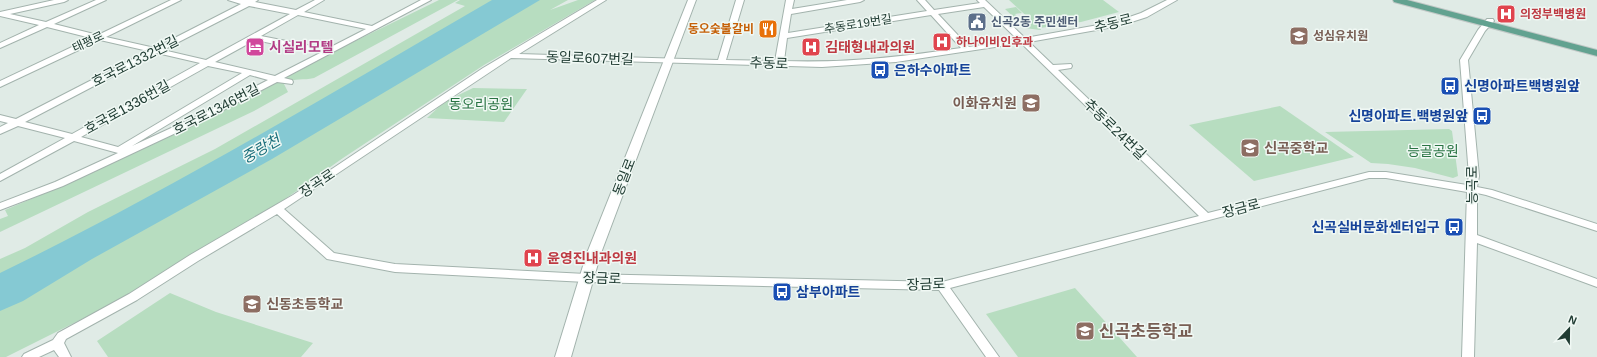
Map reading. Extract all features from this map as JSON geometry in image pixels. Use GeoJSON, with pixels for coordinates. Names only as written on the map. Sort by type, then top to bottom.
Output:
{"type":"FeatureCollection","features":[{"type":"Feature","properties":{"kind":"main road"},"geometry":{"type":"LineString","coordinates":[[1398,0],[1597,49]]}},
{"type":"Feature","properties":{"kind":"main road"},"geometry":{"type":"LineString","coordinates":[[1414,0],[1489,23],[1597,53]]}},
{"type":"Feature","properties":{"kind":"street"},"geometry":{"type":"LineString","coordinates":[[0,14],[64,0]]}},
{"type":"Feature","properties":{"kind":"street"},"geometry":{"type":"LineString","coordinates":[[0,46],[102,0]]}},
{"type":"Feature","properties":{"kind":"street","name":"태평로"},"geometry":{"type":"LineString","coordinates":[[0,84],[176,0]]}},
{"type":"Feature","properties":{"kind":"street"},"geometry":{"type":"LineString","coordinates":[[232,0],[251,2],[372,28]]}},
{"type":"Feature","properties":{"kind":"street","name":"호국로1336번길"},"geometry":{"type":"LineString","coordinates":[[0,178],[320,0]]}},
{"type":"Feature","properties":{"kind":"street","name":"장곡로"},"geometry":{"type":"LineString","coordinates":[[28,357],[57,343],[62,336],[133,297],[194,258],[278,209],[486,70],[602,0]]}},
{"type":"Feature","properties":{"kind":"street","name":"동일로"},"geometry":{"type":"LineString","coordinates":[[563,357],[586,278],[692,0]]}},
{"type":"Feature","properties":{"kind":"street"},"geometry":{"type":"LineString","coordinates":[[721,62],[740,0]]}},
{"type":"Feature","properties":{"kind":"street"},"geometry":{"type":"LineString","coordinates":[[779,64],[790,0]]}},
{"type":"Feature","properties":{"kind":"street","name":"추동로19번길"},"geometry":{"type":"LineString","coordinates":[[788,12],[860,0]]}},
{"type":"Feature","properties":{"kind":"street"},"geometry":{"type":"LineString","coordinates":[[921,0],[967,50]]}},
{"type":"Feature","properties":{"kind":"street","name":"추동로"},"geometry":{"type":"LineString","coordinates":[[669,60],[822,65],[868,63],[967,50],[1116,24],[1144,15],[1172,0]]}},
{"type":"Feature","properties":{"kind":"street","name":"호국로1346번길"},"geometry":{"type":"LineString","coordinates":[[0,207],[59,184],[123,151],[209,114],[422,1]]}},
{"type":"Feature","properties":{"kind":"street","name":"호국로1332번길"},"geometry":{"type":"LineString","coordinates":[[0,131],[251,2]]}},
{"type":"Feature","properties":{"kind":"street","name":"추동로19번길"},"geometry":{"type":"LineString","coordinates":[[783,36],[984,2]]}},
{"type":"Feature","properties":{"kind":"street","name":"추동로24번길"},"geometry":{"type":"LineString","coordinates":[[984,2],[1206,217]]}},
{"type":"Feature","properties":{"kind":"street"},"geometry":{"type":"LineString","coordinates":[[0,14],[278,78],[289,82]]}},
{"type":"Feature","properties":{"kind":"street","name":"능곡로"},"geometry":{"type":"LineString","coordinates":[[1468,357],[1472,189],[1474,176],[1464,60],[1482,30],[1489,23]]}},
{"type":"Feature","properties":{"kind":"street"},"geometry":{"type":"LineString","coordinates":[[1116,24],[1124,31]]}},
{"type":"Feature","properties":{"kind":"street"},"geometry":{"type":"LineString","coordinates":[[254,37],[328,52]]}},
{"type":"Feature","properties":{"kind":"street","name":"동일로607번길"},"geometry":{"type":"LineString","coordinates":[[510,56],[669,60]]}},
{"type":"Feature","properties":{"kind":"street"},"geometry":{"type":"LineString","coordinates":[[1051,68],[1068,66]]}},
{"type":"Feature","properties":{"kind":"street"},"geometry":{"type":"LineString","coordinates":[[0,118],[123,151],[250,72]]}},
{"type":"Feature","properties":{"kind":"street","name":"장금로"},"geometry":{"type":"LineString","coordinates":[[278,209],[331,256],[395,268],[586,278],[942,286],[1369,175],[1386,175],[1488,192],[1597,228]]}},
{"type":"Feature","properties":{"kind":"street"},"geometry":{"type":"LineString","coordinates":[[1472,237],[1597,283]]}},
{"type":"Feature","properties":{"kind":"street"},"geometry":{"type":"LineString","coordinates":[[942,286],[993,357]]}},
{"type":"Feature","properties":{"kind":"street"},"geometry":{"type":"LineString","coordinates":[[57,343],[65,357]]}},
{"type":"Feature","properties":{"kind":"green space"},"geometry":{"type":"Polygon","coordinates":[[[439,0],[458,0],[314,78],[296,80],[284,84],[288,92],[254,111],[0,232],[0,219],[8,216],[5,210],[76,180],[216,115],[347,45],[439,0]]]}},
{"type":"Feature","properties":{"kind":"green space"},"geometry":{"type":"Polygon","coordinates":[[[460,0],[568,0],[550,10],[578,0],[595,0],[484,65],[343,158],[271,209],[242,225],[126,297],[6,357],[0,357],[0,259],[25,248],[88,212],[215,149],[465,6],[455,3],[460,0]]]}},
{"type":"Feature","properties":{"kind":"green space"},"geometry":{"type":"Polygon","coordinates":[[[1009,0],[1103,0],[1119,12],[1081,22],[1040,28],[1040,30],[1025,28],[1005,9],[1016,7],[1022,13],[1015,14],[1023,22],[1032,21],[1009,0]]]}},
{"type":"Feature","properties":{"kind":"green space","name":"동오리공원"},"geometry":{"type":"Polygon","coordinates":[[[473,88],[527,89],[504,122],[427,118],[444,102],[473,88]]]}},
{"type":"Feature","properties":{"kind":"green space"},"geometry":{"type":"Polygon","coordinates":[[[1280,106],[1354,157],[1254,181],[1189,125],[1280,106]]]}},
{"type":"Feature","properties":{"kind":"green space","name":"능골공원"},"geometry":{"type":"Polygon","coordinates":[[[1449,129],[1452,131],[1458,176],[1453,178],[1415,168],[1371,163],[1325,132],[1449,129]]]}},
{"type":"Feature","properties":{"kind":"green space"},"geometry":{"type":"Polygon","coordinates":[[[1075,288],[1137,357],[1018,357],[986,314],[1075,288]]]}},
{"type":"Feature","properties":{"kind":"green space"},"geometry":{"type":"Polygon","coordinates":[[[170,293],[216,312],[313,343],[301,357],[108,357],[97,341],[170,293]]]}},
{"type":"Feature","properties":{"kind":"water","name":"중랑천"},"geometry":{"type":"Polygon","coordinates":[[[492,0],[540,0],[272,159],[92,259],[23,301],[0,311],[0,273],[63,242],[249,141],[492,0]]]}},
{"type":"Feature","properties":{"kind":"place","name":"의정부백병원"},"geometry":{"type":"Point","coordinates":[1506,14]}},
{"type":"Feature","properties":{"kind":"place","name":"신곡2동 주민센터"},"geometry":{"type":"Point","coordinates":[977,22]}},
{"type":"Feature","properties":{"kind":"place","name":"동오숯불갈비"},"geometry":{"type":"Point","coordinates":[768,29]}},
{"type":"Feature","properties":{"kind":"place","name":"성심유치원"},"geometry":{"type":"Point","coordinates":[1299,36]}},
{"type":"Feature","properties":{"kind":"place","name":"하나이비인후과"},"geometry":{"type":"Point","coordinates":[942,42]}},
{"type":"Feature","properties":{"kind":"place","name":"시실리모텔"},"geometry":{"type":"Point","coordinates":[255,47]}},
{"type":"Feature","properties":{"kind":"place","name":"김태형내과의원"},"geometry":{"type":"Point","coordinates":[811,47]}},
{"type":"Feature","properties":{"kind":"place","name":"은하수아파트"},"geometry":{"type":"Point","coordinates":[880,70]}},
{"type":"Feature","properties":{"kind":"place","name":"신명아파트백병원앞"},"geometry":{"type":"Point","coordinates":[1450,86]}},
{"type":"Feature","properties":{"kind":"place","name":"이화유치원"},"geometry":{"type":"Point","coordinates":[1031,103]}},
{"type":"Feature","properties":{"kind":"place","name":"신명아파트.백병원앞"},"geometry":{"type":"Point","coordinates":[1482,116]}},
{"type":"Feature","properties":{"kind":"place","name":"신곡중학교"},"geometry":{"type":"Point","coordinates":[1250,148]}},
{"type":"Feature","properties":{"kind":"place","name":"신곡실버문화센터입구"},"geometry":{"type":"Point","coordinates":[1454,227]}},
{"type":"Feature","properties":{"kind":"place","name":"윤영진내과의원"},"geometry":{"type":"Point","coordinates":[533,258]}},
{"type":"Feature","properties":{"kind":"place","name":"삼부아파트"},"geometry":{"type":"Point","coordinates":[782,292]}},
{"type":"Feature","properties":{"kind":"place","name":"신동초등학교"},"geometry":{"type":"Point","coordinates":[252,304]}},
{"type":"Feature","properties":{"kind":"place","name":"신곡초등학교"},"geometry":{"type":"Point","coordinates":[1085,331]}}]}
